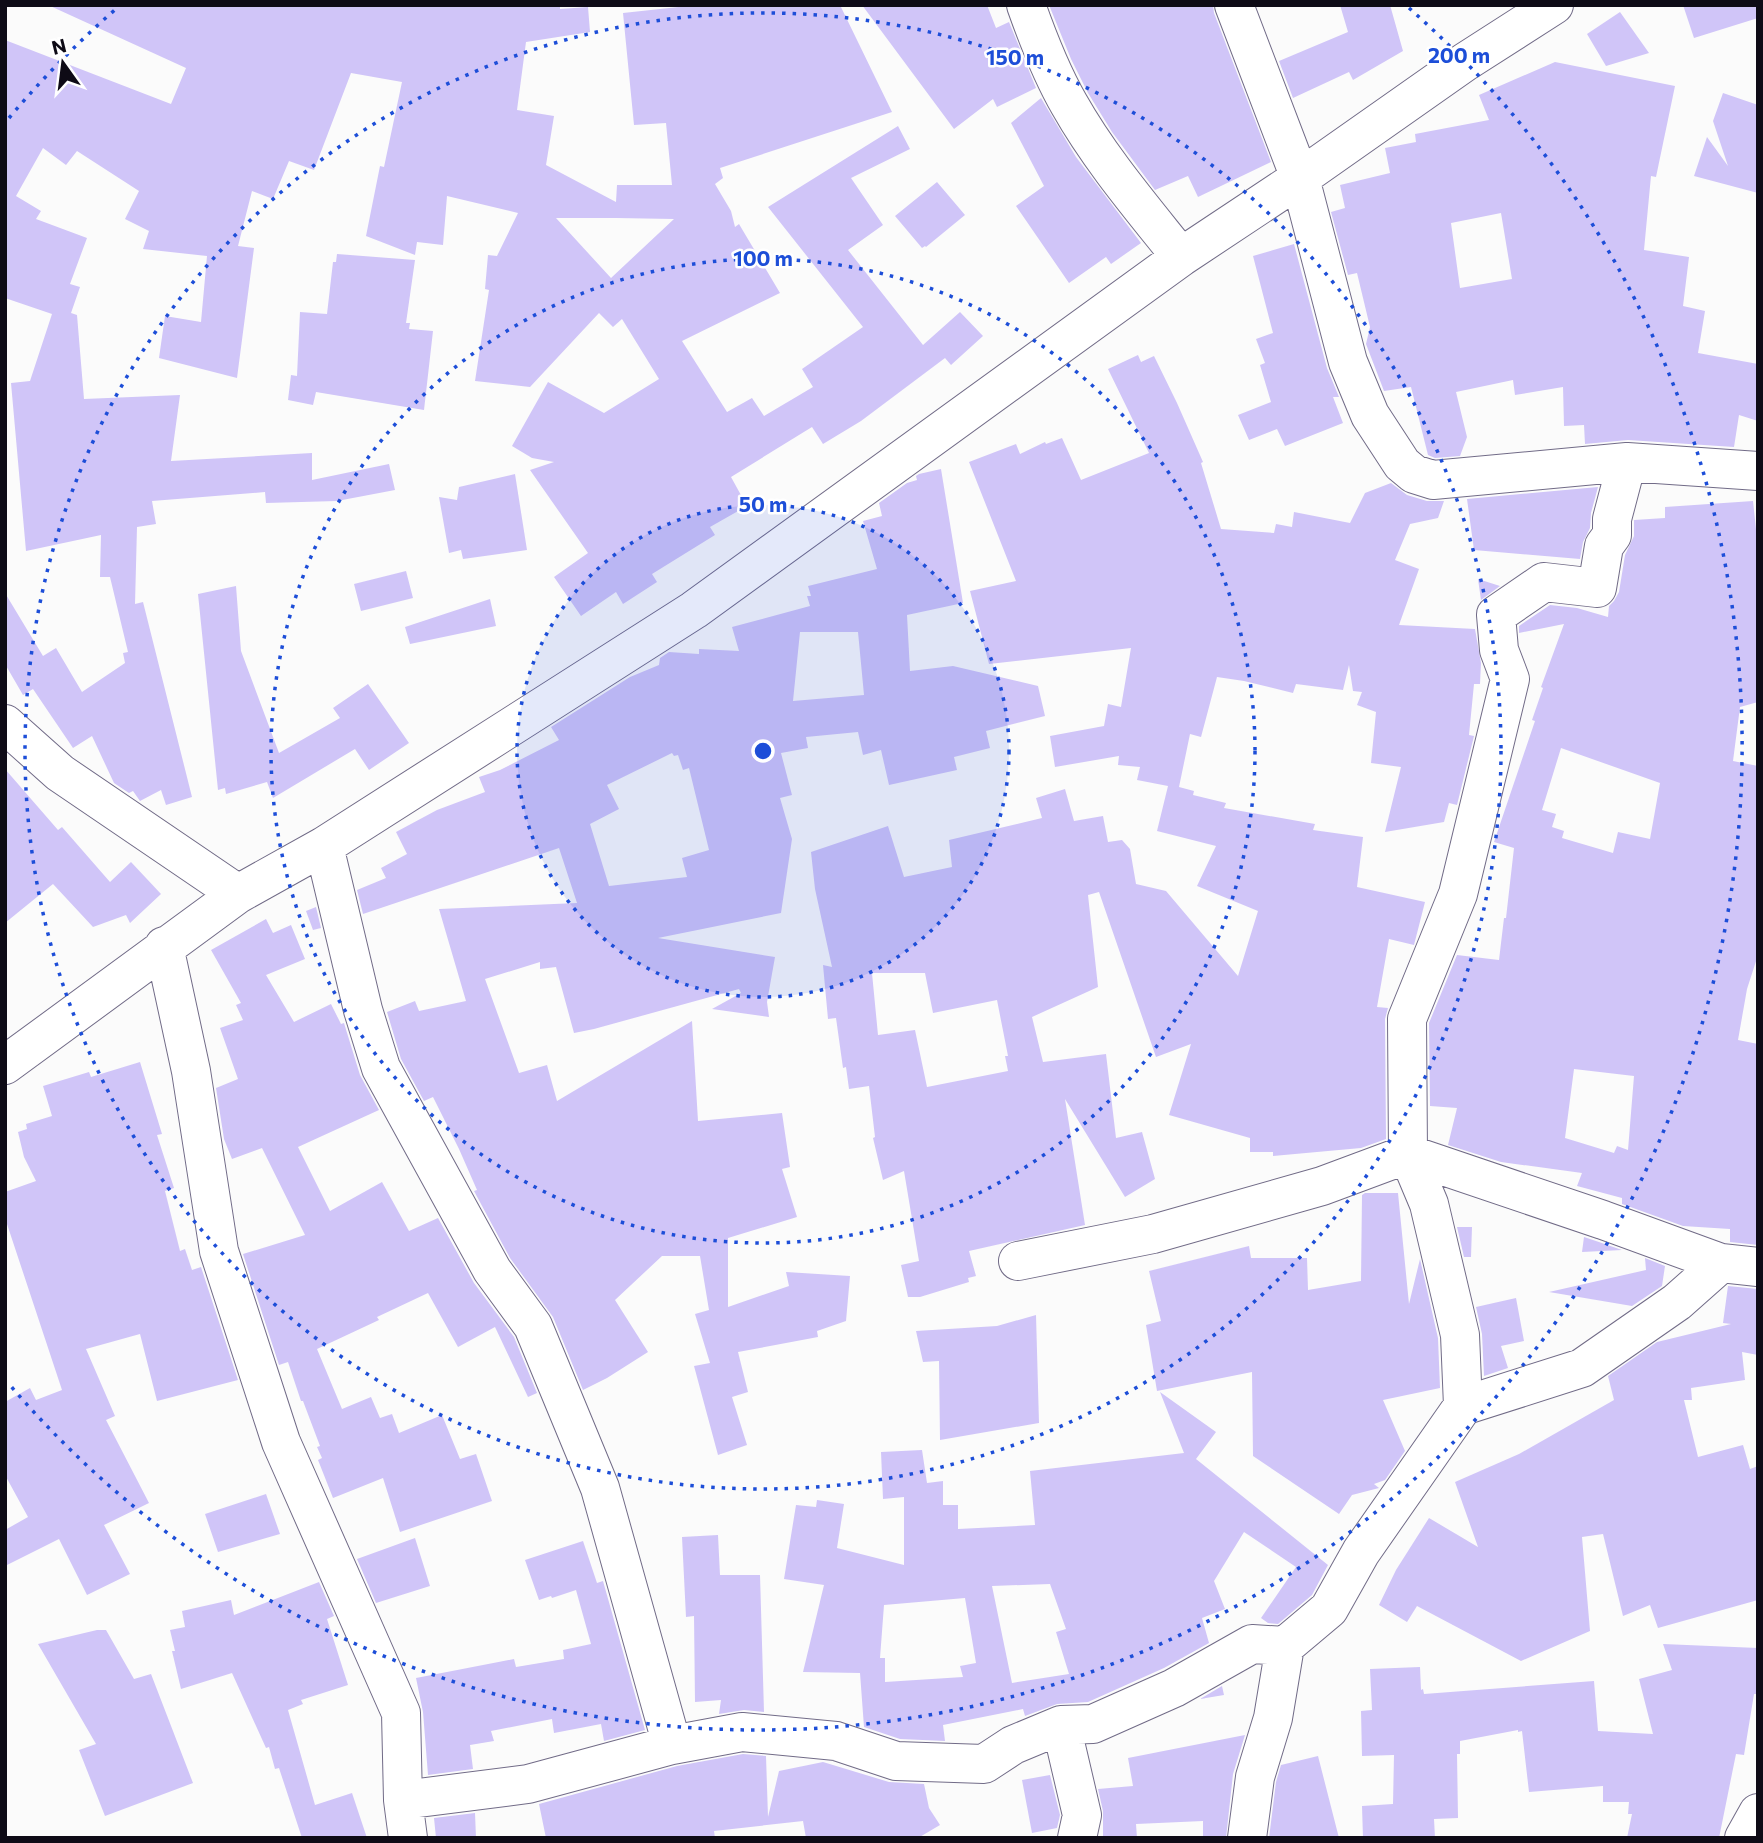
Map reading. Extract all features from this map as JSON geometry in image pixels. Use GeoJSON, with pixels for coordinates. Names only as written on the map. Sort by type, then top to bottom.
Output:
{"type":"FeatureCollection","features":[{"type":"Feature","properties":{"kind":"street"},"geometry":{"type":"LineString","coordinates":[[1026,5],[1041,48],[1069,104],[1102,155],[1181,257]]}},
{"type":"Feature","properties":{"kind":"street"},"geometry":{"type":"LineString","coordinates":[[1234,5],[1300,178],[1348,362],[1370,415],[1402,464],[1414,474],[1433,480],[1626,462],[1758,471]]}},
{"type":"Feature","properties":{"kind":"street"},"geometry":{"type":"LineString","coordinates":[[5,1065],[238,894],[324,846],[694,610],[1181,257],[1300,178],[1465,62],[1554,5]]}},
{"type":"Feature","properties":{"kind":"street"},"geometry":{"type":"LineString","coordinates":[[1463,1406],[1460,1335],[1429,1204],[1408,1154],[1407,1019],[1458,894],[1510,679],[1499,650],[1496,615],[1544,582],[1597,588],[1604,546],[1612,535],[1612,519],[1626,462]]}},
{"type":"Feature","properties":{"kind":"street"},"geometry":{"type":"LineString","coordinates":[[5,724],[60,773],[238,894]]}},
{"type":"Feature","properties":{"kind":"street"},"geometry":{"type":"LineString","coordinates":[[324,846],[363,1010],[381,1068],[492,1270],[533,1326],[600,1488],[672,1745]]}},
{"type":"Feature","properties":{"kind":"street"},"geometry":{"type":"LineString","coordinates":[[164,946],[191,1071],[219,1251],[281,1442],[401,1713],[403,1800],[408,1838]]}},
{"type":"Feature","properties":{"kind":"street"},"geometry":{"type":"LineString","coordinates":[[1018,1261],[1153,1234],[1322,1186],[1408,1154],[1740,1265]]}},
{"type":"Feature","properties":{"kind":"street"},"geometry":{"type":"LineString","coordinates":[[1247,1838],[1255,1777],[1273,1718],[1285,1646],[1329,1609],[1361,1552],[1463,1406],[1582,1368],[1677,1302],[1740,1265]]}},
{"type":"Feature","properties":{"kind":"street"},"geometry":{"type":"LineString","coordinates":[[403,1800],[528,1784],[672,1745],[742,1732],[836,1741],[896,1761],[984,1764],[1013,1745],[1062,1725],[1093,1724],[1174,1688],[1252,1644],[1285,1646]]}},
{"type":"Feature","properties":{"kind":"street"},"geometry":{"type":"LineString","coordinates":[[1062,1725],[1082,1815],[1077,1838]]}},
{"type":"Feature","properties":{"kind":"street"},"geometry":{"type":"LineString","coordinates":[[1744,1838],[1758,1813]]}},
{"type":"Feature","properties":{"kind":"building"},"geometry":{"type":"Polygon","coordinates":[[[48,5],[560,5],[560,9],[588,7],[590,32],[526,42],[517,110],[554,116],[546,165],[616,202],[617,185],[672,185],[666,123],[634,125],[623,13],[697,5],[840,5],[892,112],[720,168],[723,178],[715,184],[731,211],[735,227],[739,224],[780,293],[682,341],[727,412],[752,398],[764,416],[813,387],[802,369],[863,327],[768,207],[898,126],[910,149],[851,178],[883,225],[848,250],[923,345],[960,312],[983,336],[951,365],[945,358],[861,421],[823,444],[812,427],[731,477],[747,506],[710,527],[715,535],[652,574],[657,582],[623,604],[616,592],[581,616],[554,577],[588,553],[530,470],[554,462],[532,458],[512,446],[548,382],[604,413],[659,379],[622,319],[613,327],[599,313],[530,387],[475,381],[489,290],[485,289],[488,255],[497,256],[518,213],[447,196],[443,245],[417,242],[415,255],[366,236],[380,166],[384,167],[402,82],[351,73],[314,170],[289,161],[273,199],[252,191],[238,246],[254,248],[237,378],[159,358],[165,316],[201,322],[207,256],[143,249],[149,231],[125,219],[139,191],[77,151],[66,165],[43,148],[16,196],[41,211],[36,219],[87,238],[70,284],[80,287],[71,313],[77,315],[84,399],[180,395],[171,461],[312,453],[312,480],[389,464],[395,490],[337,501],[266,503],[265,492],[152,501],[156,524],[137,527],[135,604],[143,602],[192,797],[166,805],[161,790],[140,801],[133,791],[129,793],[114,783],[92,736],[73,748],[33,689],[23,695],[5,664],[5,593],[43,656],[56,648],[82,692],[125,663],[123,653],[128,652],[110,577],[100,577],[101,535],[26,551],[11,383],[30,381],[52,314],[5,298],[5,40],[171,104],[186,68],[48,5]],[[556,218],[611,278],[674,219],[556,218]]]}},
{"type":"Feature","properties":{"kind":"building"},"geometry":{"type":"Polygon","coordinates":[[[862,5],[987,5],[996,28],[1009,22],[1036,88],[997,107],[993,99],[954,129],[862,5]]]}},
{"type":"Feature","properties":{"kind":"building"},"geometry":{"type":"Polygon","coordinates":[[[1049,5],[1213,5],[1271,162],[1198,197],[1188,176],[1155,190],[1112,132],[1088,93],[1049,5]]]}},
{"type":"Feature","properties":{"kind":"building"},"geometry":{"type":"Polygon","coordinates":[[[1340,5],[1390,5],[1403,51],[1353,80],[1349,72],[1293,98],[1279,61],[1348,32],[1340,5]]]}},
{"type":"Feature","properties":{"kind":"building"},"geometry":{"type":"Polygon","coordinates":[[[1683,5],[1758,5],[1758,18],[1694,38],[1683,5]]]}},
{"type":"Feature","properties":{"kind":"building"},"geometry":{"type":"Polygon","coordinates":[[[1620,12],[1649,53],[1606,66],[1587,34],[1620,12]]]}},
{"type":"Feature","properties":{"kind":"building"},"geometry":{"type":"Polygon","coordinates":[[[1555,62],[1675,86],[1656,177],[1651,176],[1644,250],[1689,257],[1683,306],[1705,311],[1698,353],[1758,364],[1758,421],[1739,415],[1734,447],[1628,440],[1585,444],[1584,425],[1564,426],[1563,387],[1515,395],[1513,380],[1456,392],[1467,437],[1460,456],[1435,458],[1428,455],[1411,387],[1384,391],[1366,344],[1370,327],[1357,273],[1348,275],[1331,212],[1345,208],[1340,185],[1390,173],[1385,148],[1416,142],[1415,134],[1489,120],[1479,95],[1555,62]],[[1501,213],[1451,223],[1460,288],[1512,279],[1501,213]]]}},
{"type":"Feature","properties":{"kind":"building"},"geometry":{"type":"Polygon","coordinates":[[[1723,93],[1758,105],[1758,193],[1694,176],[1707,137],[1728,166],[1713,121],[1723,93]]]}},
{"type":"Feature","properties":{"kind":"building"},"geometry":{"type":"Polygon","coordinates":[[[1041,98],[1076,157],[1141,243],[1111,264],[1106,257],[1069,283],[1016,206],[1044,186],[1011,123],[1041,98]]]}},
{"type":"Feature","properties":{"kind":"building"},"geometry":{"type":"Polygon","coordinates":[[[937,182],[965,215],[922,248],[895,216],[937,182]]]}},
{"type":"Feature","properties":{"kind":"building"},"geometry":{"type":"Polygon","coordinates":[[[1294,244],[1327,368],[1339,397],[1333,397],[1343,423],[1285,446],[1277,429],[1249,440],[1238,415],[1271,402],[1260,365],[1265,363],[1256,339],[1273,333],[1253,256],[1294,244]]]}},
{"type":"Feature","properties":{"kind":"building"},"geometry":{"type":"Polygon","coordinates":[[[337,254],[415,260],[406,323],[410,323],[409,329],[433,331],[424,410],[316,392],[313,405],[288,400],[291,375],[297,376],[300,312],[327,314],[333,262],[336,262],[337,254]]]}},
{"type":"Feature","properties":{"kind":"building"},"geometry":{"type":"Polygon","coordinates":[[[1138,355],[1141,362],[1154,356],[1203,462],[1201,463],[1221,529],[1274,533],[1276,524],[1292,527],[1294,512],[1350,523],[1365,493],[1391,483],[1407,495],[1427,501],[1444,501],[1438,518],[1410,524],[1395,560],[1419,569],[1399,625],[1475,629],[1481,663],[1480,684],[1474,684],[1469,735],[1474,736],[1457,805],[1449,803],[1444,822],[1385,832],[1401,767],[1371,763],[1376,712],[1357,705],[1362,692],[1353,691],[1349,665],[1343,690],[1296,684],[1293,693],[1217,677],[1201,737],[1190,734],[1179,787],[1194,791],[1193,795],[1226,803],[1224,808],[1315,824],[1313,830],[1363,837],[1357,887],[1425,902],[1414,945],[1389,939],[1377,1007],[1388,1008],[1385,1019],[1386,1139],[1361,1148],[1273,1156],[1273,1152],[1250,1152],[1250,1138],[1169,1115],[1191,1044],[1156,1057],[1099,892],[1088,895],[1098,987],[1032,1017],[1043,1062],[1106,1054],[1116,1138],[1142,1132],[1155,1179],[1125,1197],[1065,1099],[1085,1225],[969,1251],[976,1276],[968,1278],[969,1282],[920,1297],[908,1297],[901,1265],[919,1261],[904,1171],[883,1180],[873,1138],[869,1086],[849,1089],[846,1067],[843,1068],[836,1018],[828,1019],[823,965],[832,967],[815,889],[811,852],[888,826],[904,877],[952,867],[949,840],[1042,818],[1036,798],[1065,789],[1074,821],[1103,816],[1108,842],[1122,840],[1130,849],[1136,884],[1166,891],[1238,976],[1258,911],[1197,886],[1216,846],[1157,831],[1168,786],[1137,780],[1140,767],[1118,765],[1119,756],[1055,767],[1050,736],[1104,726],[1108,704],[1121,707],[1131,648],[989,664],[970,591],[1016,581],[969,462],[1016,444],[1020,454],[1045,442],[1046,444],[1062,438],[1081,480],[1149,453],[1108,369],[1138,355]],[[872,973],[878,1035],[915,1030],[927,1087],[1008,1071],[1005,1056],[1008,1056],[997,1000],[933,1013],[925,973],[872,973]]]}},
{"type":"Feature","properties":{"kind":"building"},"geometry":{"type":"Polygon","coordinates":[[[941,469],[963,603],[907,615],[910,671],[953,666],[1038,686],[1045,716],[986,731],[990,748],[954,757],[957,770],[889,785],[881,750],[863,755],[858,732],[806,737],[808,748],[781,753],[792,795],[780,798],[792,839],[781,913],[658,938],[775,957],[767,1002],[769,1017],[712,1009],[741,993],[739,989],[574,1033],[556,967],[540,969],[540,962],[485,979],[519,1073],[547,1065],[557,1101],[692,1021],[698,1121],[782,1113],[790,1167],[782,1169],[797,1217],[728,1238],[728,1307],[789,1286],[786,1272],[850,1276],[846,1321],[817,1331],[818,1337],[738,1352],[748,1392],[732,1397],[747,1445],[718,1455],[694,1366],[710,1363],[695,1314],[709,1310],[700,1256],[662,1256],[615,1300],[648,1352],[583,1390],[553,1317],[510,1258],[474,1191],[477,1190],[433,1097],[424,1101],[401,1059],[387,1012],[415,1001],[419,1011],[466,1001],[439,909],[577,903],[559,848],[363,914],[357,890],[386,878],[381,868],[407,854],[396,832],[437,810],[485,792],[479,777],[500,770],[559,740],[551,727],[630,677],[659,665],[660,658],[669,652],[699,654],[699,649],[739,651],[732,627],[810,606],[808,586],[877,569],[863,521],[882,516],[879,503],[907,483],[917,480],[916,476],[941,469]],[[800,632],[793,701],[864,695],[858,632],[800,632]],[[672,753],[607,785],[619,809],[590,824],[609,886],[687,877],[682,858],[709,850],[689,768],[683,770],[678,755],[674,756],[672,753]]]}},
{"type":"Feature","properties":{"kind":"building"},"geometry":{"type":"Polygon","coordinates":[[[515,474],[527,550],[463,559],[461,550],[449,553],[439,497],[457,500],[459,487],[515,474]]]}},
{"type":"Feature","properties":{"kind":"building"},"geometry":{"type":"Polygon","coordinates":[[[1598,487],[1590,528],[1583,542],[1580,559],[1474,550],[1467,499],[1598,487]]]}},
{"type":"Feature","properties":{"kind":"building"},"geometry":{"type":"Polygon","coordinates":[[[1753,501],[1758,548],[1758,702],[1740,707],[1733,761],[1758,766],[1758,955],[1747,989],[1738,1040],[1758,1044],[1758,1245],[1730,1242],[1730,1229],[1683,1226],[1622,1204],[1622,1198],[1577,1186],[1582,1173],[1501,1162],[1448,1145],[1457,1108],[1430,1106],[1429,1023],[1457,955],[1499,960],[1514,848],[1494,842],[1535,721],[1532,720],[1543,688],[1541,687],[1564,624],[1519,633],[1519,626],[1550,605],[1577,608],[1608,617],[1609,606],[1619,592],[1625,555],[1634,536],[1634,520],[1665,518],[1665,507],[1753,501]],[[1561,748],[1542,810],[1556,814],[1552,827],[1564,831],[1562,838],[1613,853],[1618,832],[1650,839],[1660,783],[1561,748]],[[1574,1069],[1565,1138],[1614,1153],[1617,1146],[1628,1150],[1634,1076],[1574,1069]]]}},
{"type":"Feature","properties":{"kind":"building"},"geometry":{"type":"Polygon","coordinates":[[[406,571],[413,598],[361,611],[354,584],[406,571]]]}},
{"type":"Feature","properties":{"kind":"building"},"geometry":{"type":"Polygon","coordinates":[[[1478,579],[1500,586],[1481,600],[1478,579]]]}},
{"type":"Feature","properties":{"kind":"building"},"geometry":{"type":"Polygon","coordinates":[[[236,586],[241,651],[279,753],[340,718],[333,708],[368,684],[409,743],[369,770],[355,749],[273,798],[267,782],[226,794],[225,788],[218,790],[198,594],[236,586]]]}},
{"type":"Feature","properties":{"kind":"building"},"geometry":{"type":"Polygon","coordinates":[[[490,599],[496,626],[410,644],[405,627],[490,599]]]}},
{"type":"Feature","properties":{"kind":"building"},"geometry":{"type":"Polygon","coordinates":[[[5,769],[58,830],[62,827],[110,882],[131,862],[161,894],[130,923],[126,915],[93,927],[53,884],[5,923],[5,769]]]}},
{"type":"Feature","properties":{"kind":"building"},"geometry":{"type":"Polygon","coordinates":[[[316,907],[321,928],[313,930],[306,911],[316,907]]]}},
{"type":"Feature","properties":{"kind":"building"},"geometry":{"type":"Polygon","coordinates":[[[266,919],[273,933],[291,925],[305,959],[266,975],[294,1022],[331,1004],[341,1024],[344,1023],[360,1075],[379,1110],[298,1147],[330,1211],[382,1182],[409,1231],[438,1218],[474,1283],[514,1337],[537,1393],[528,1397],[495,1327],[458,1347],[428,1293],[317,1349],[342,1409],[371,1397],[380,1418],[392,1414],[399,1433],[442,1415],[460,1459],[476,1454],[492,1501],[400,1532],[383,1478],[333,1498],[318,1460],[322,1458],[317,1447],[320,1446],[288,1362],[279,1365],[243,1254],[305,1235],[262,1148],[232,1159],[224,1139],[216,1088],[238,1079],[220,1028],[243,1020],[236,1005],[241,1003],[211,950],[266,919]]]}},
{"type":"Feature","properties":{"kind":"building"},"geometry":{"type":"Polygon","coordinates":[[[140,1062],[162,1134],[157,1135],[174,1188],[165,1191],[180,1251],[185,1249],[192,1270],[201,1267],[238,1380],[157,1401],[140,1334],[86,1349],[115,1416],[106,1420],[149,1503],[104,1525],[130,1574],[87,1595],[59,1539],[5,1566],[5,1530],[28,1517],[5,1475],[5,1402],[30,1388],[36,1400],[62,1390],[5,1218],[5,1192],[36,1181],[24,1157],[18,1132],[27,1129],[26,1124],[52,1116],[43,1086],[89,1072],[91,1077],[140,1062]]]}},
{"type":"Feature","properties":{"kind":"building"},"geometry":{"type":"Polygon","coordinates":[[[1398,1193],[1409,1304],[1420,1259],[1438,1338],[1440,1388],[1383,1400],[1405,1451],[1385,1480],[1374,1484],[1379,1488],[1352,1495],[1339,1514],[1253,1456],[1252,1372],[1157,1391],[1146,1325],[1161,1321],[1149,1271],[1249,1246],[1251,1258],[1307,1258],[1308,1290],[1361,1281],[1362,1195],[1398,1193]]]}},
{"type":"Feature","properties":{"kind":"building"},"geometry":{"type":"Polygon","coordinates":[[[1457,1227],[1472,1227],[1471,1257],[1464,1257],[1457,1227]]]}},
{"type":"Feature","properties":{"kind":"building"},"geometry":{"type":"Polygon","coordinates":[[[1584,1237],[1596,1241],[1622,1250],[1582,1252],[1584,1237]]]}},
{"type":"Feature","properties":{"kind":"building"},"geometry":{"type":"Polygon","coordinates":[[[1645,1258],[1665,1266],[1662,1286],[1632,1306],[1549,1292],[1646,1270],[1645,1258]]]}},
{"type":"Feature","properties":{"kind":"building"},"geometry":{"type":"Polygon","coordinates":[[[1728,1286],[1758,1289],[1758,1355],[1742,1352],[1745,1380],[1691,1388],[1692,1400],[1684,1400],[1698,1457],[1743,1445],[1750,1469],[1758,1466],[1758,1600],[1658,1628],[1650,1605],[1623,1616],[1603,1534],[1582,1537],[1590,1631],[1521,1661],[1417,1606],[1407,1622],[1379,1605],[1396,1570],[1429,1518],[1478,1547],[1455,1482],[1519,1454],[1614,1400],[1608,1376],[1657,1342],[1731,1324],[1723,1323],[1728,1286]]]}},
{"type":"Feature","properties":{"kind":"building"},"geometry":{"type":"Polygon","coordinates":[[[1516,1298],[1524,1341],[1501,1346],[1508,1368],[1484,1376],[1482,1334],[1476,1307],[1516,1298]]]}},
{"type":"Feature","properties":{"kind":"building"},"geometry":{"type":"Polygon","coordinates":[[[1036,1315],[1039,1423],[940,1440],[939,1361],[923,1362],[916,1331],[997,1326],[1036,1315]]]}},
{"type":"Feature","properties":{"kind":"building"},"geometry":{"type":"Polygon","coordinates":[[[1160,1392],[1216,1432],[1196,1459],[1328,1565],[1312,1595],[1278,1624],[1268,1623],[1261,1618],[1296,1567],[1244,1532],[1214,1581],[1225,1609],[1202,1618],[1209,1643],[1164,1668],[1088,1702],[1057,1704],[1025,1716],[1023,1709],[943,1725],[945,1741],[900,1739],[864,1727],[860,1673],[803,1672],[824,1585],[784,1579],[796,1505],[816,1507],[817,1500],[844,1504],[837,1548],[904,1565],[904,1497],[883,1499],[881,1452],[922,1450],[927,1483],[943,1481],[943,1505],[958,1505],[958,1529],[1035,1525],[1030,1471],[1184,1453],[1160,1392]],[[1050,1584],[992,1586],[1012,1683],[1069,1674],[1056,1632],[1066,1629],[1050,1584]],[[965,1598],[884,1605],[880,1658],[885,1658],[885,1682],[963,1677],[960,1666],[976,1663],[965,1598]]]}},
{"type":"Feature","properties":{"kind":"building"},"geometry":{"type":"Polygon","coordinates":[[[266,1494],[280,1534],[218,1552],[205,1514],[266,1494]]]}},
{"type":"Feature","properties":{"kind":"building"},"geometry":{"type":"Polygon","coordinates":[[[718,1535],[720,1575],[760,1575],[764,1712],[744,1710],[719,1714],[721,1700],[695,1702],[694,1616],[686,1617],[682,1537],[718,1535]]]}},
{"type":"Feature","properties":{"kind":"building"},"geometry":{"type":"Polygon","coordinates":[[[415,1538],[430,1586],[376,1603],[357,1559],[415,1538]]]}},
{"type":"Feature","properties":{"kind":"building"},"geometry":{"type":"Polygon","coordinates":[[[583,1541],[597,1583],[603,1581],[645,1730],[604,1741],[601,1724],[554,1733],[552,1719],[491,1731],[494,1741],[470,1745],[473,1769],[428,1775],[423,1712],[416,1678],[514,1659],[516,1667],[564,1659],[563,1650],[591,1644],[576,1590],[539,1600],[525,1560],[583,1541]]]}},
{"type":"Feature","properties":{"kind":"building"},"geometry":{"type":"Polygon","coordinates":[[[319,1582],[334,1616],[327,1619],[348,1685],[301,1700],[303,1704],[288,1710],[315,1805],[352,1793],[367,1838],[302,1838],[279,1768],[275,1769],[269,1747],[266,1748],[232,1673],[181,1689],[172,1651],[175,1651],[170,1630],[185,1627],[182,1611],[231,1600],[234,1615],[319,1582]]]}},
{"type":"Feature","properties":{"kind":"building"},"geometry":{"type":"Polygon","coordinates":[[[106,1630],[134,1679],[151,1674],[193,1783],[105,1816],[79,1750],[96,1744],[38,1644],[106,1630]]]}},
{"type":"Feature","properties":{"kind":"building"},"geometry":{"type":"Polygon","coordinates":[[[1663,1644],[1758,1648],[1758,1694],[1754,1694],[1744,1755],[1736,1754],[1719,1838],[1627,1838],[1632,1814],[1628,1814],[1629,1802],[1603,1802],[1603,1786],[1529,1792],[1522,1731],[1518,1730],[1460,1741],[1460,1754],[1457,1754],[1458,1818],[1434,1819],[1435,1838],[1363,1838],[1362,1806],[1393,1804],[1394,1755],[1362,1756],[1361,1711],[1372,1710],[1370,1669],[1420,1667],[1421,1690],[1423,1689],[1424,1694],[1594,1681],[1598,1731],[1653,1734],[1639,1679],[1672,1670],[1663,1644]]]}},
{"type":"Feature","properties":{"kind":"building"},"geometry":{"type":"Polygon","coordinates":[[[1222,1686],[1224,1695],[1200,1699],[1222,1686]]]}},
{"type":"Feature","properties":{"kind":"building"},"geometry":{"type":"Polygon","coordinates":[[[1245,1735],[1233,1774],[1226,1838],[1203,1838],[1203,1821],[1136,1824],[1137,1838],[1103,1838],[1103,1811],[1098,1789],[1133,1786],[1128,1758],[1245,1735]]]}},
{"type":"Feature","properties":{"kind":"building"},"geometry":{"type":"Polygon","coordinates":[[[743,1754],[766,1756],[768,1817],[779,1771],[823,1762],[889,1782],[924,1784],[929,1808],[940,1825],[918,1838],[806,1838],[803,1821],[714,1831],[715,1838],[546,1838],[539,1804],[677,1766],[743,1754]]]}},
{"type":"Feature","properties":{"kind":"building"},"geometry":{"type":"Polygon","coordinates":[[[1318,1756],[1339,1838],[1269,1838],[1276,1782],[1281,1765],[1318,1756]]]}},
{"type":"Feature","properties":{"kind":"building"},"geometry":{"type":"Polygon","coordinates":[[[1050,1775],[1060,1815],[1057,1828],[1032,1833],[1022,1780],[1050,1775]]]}},
{"type":"Feature","properties":{"kind":"building"},"geometry":{"type":"Polygon","coordinates":[[[475,1813],[476,1838],[436,1838],[434,1818],[475,1813]]]}}]}
